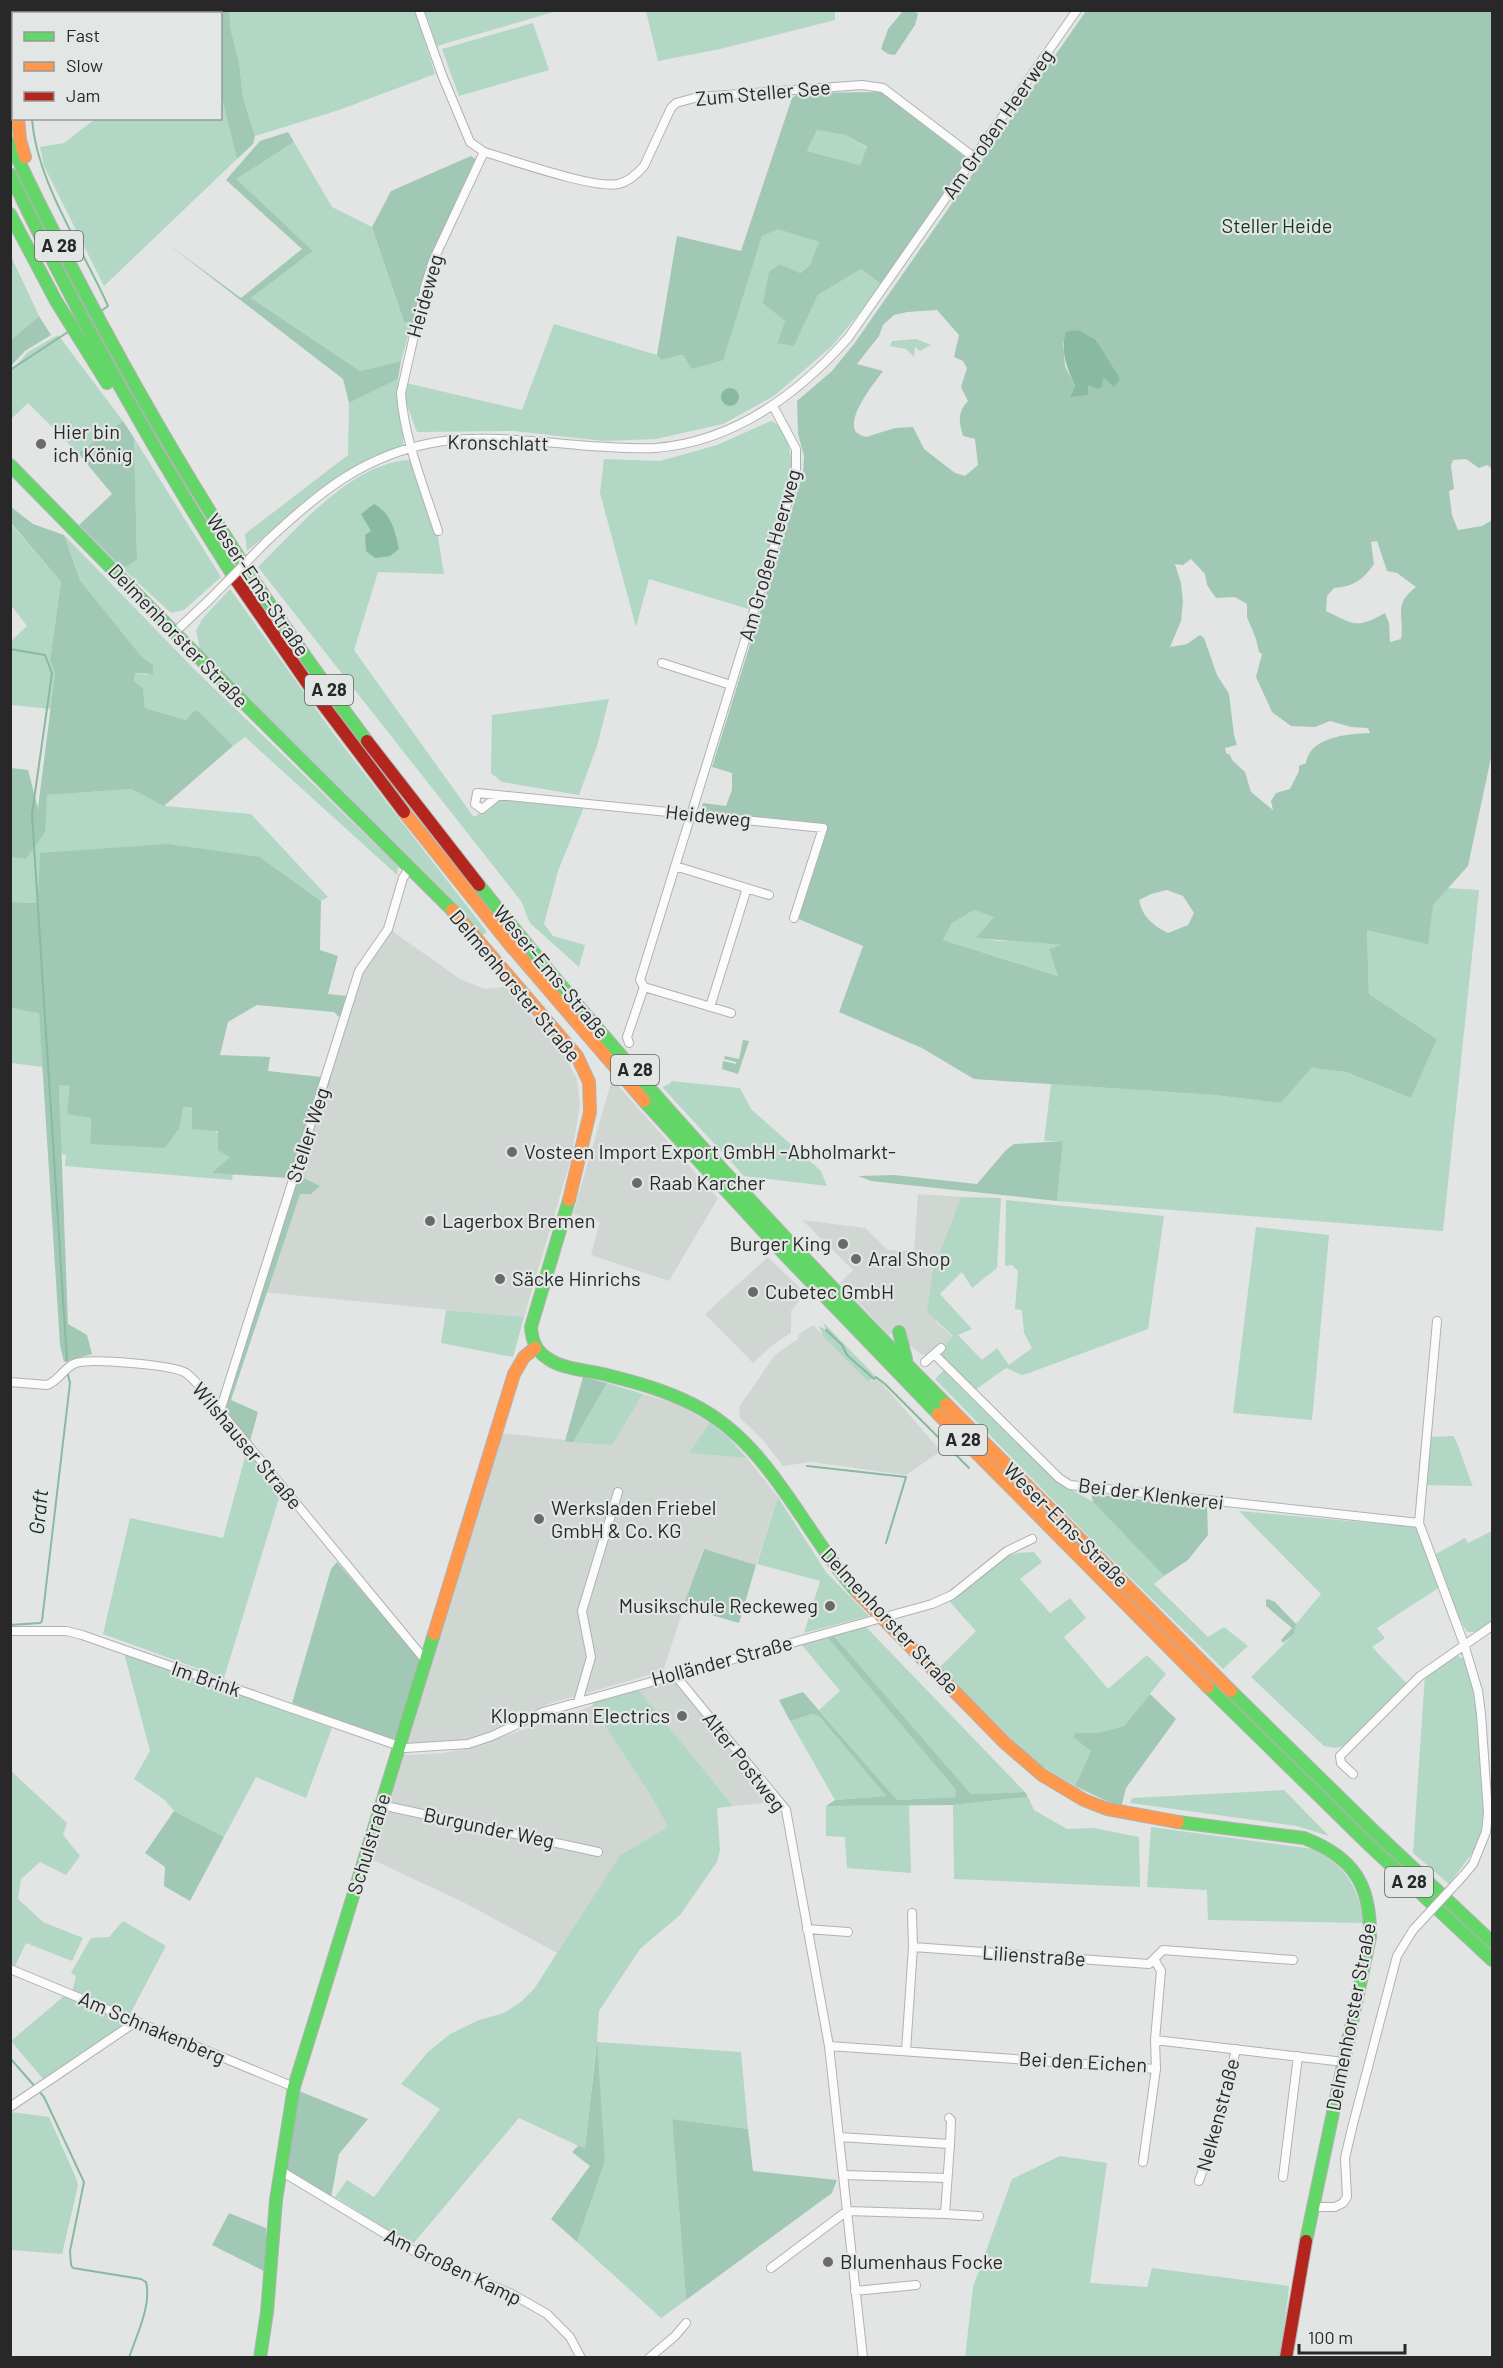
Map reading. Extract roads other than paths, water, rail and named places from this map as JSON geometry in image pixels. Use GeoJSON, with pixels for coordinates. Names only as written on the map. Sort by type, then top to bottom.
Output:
{"type":"FeatureCollection","features":[{"type":"Feature","properties":{"kind":"main road"},"geometry":{"type":"LineString","coordinates":[[18,120],[29,184]]}},
{"type":"Feature","properties":{"kind":"main road","name":"Weser-Ems-Straße"},"geometry":{"type":"LineString","coordinates":[[10,143],[91,307],[151,416],[215,522],[272,610],[333,696],[489,898],[605,1037],[727,1174],[908,1365],[1336,1794],[1492,1942]]}},
{"type":"Feature","properties":{"kind":"main road","name":"Weser-Ems-Straße"},"geometry":{"type":"LineString","coordinates":[[10,174],[79,314],[143,430],[216,549],[272,633],[316,695],[471,896],[597,1048],[731,1199],[886,1362],[1327,1804],[1492,1960]]}},
{"type":"Feature","properties":{"kind":"main road"},"geometry":{"type":"LineString","coordinates":[[10,214],[66,321],[134,425],[143,430]]}},
{"type":"Feature","properties":{"kind":"main road","name":"Delmenhorster Straße"},"geometry":{"type":"LineString","coordinates":[[10,465],[410,867],[480,941],[577,1056],[589,1082],[591,1099],[573,1190],[534,1314],[531,1337],[542,1357],[555,1363],[655,1389],[699,1407],[721,1421],[760,1458],[830,1561],[882,1618],[1024,1760],[1066,1791],[1104,1808],[1148,1818],[1304,1838],[1330,1849],[1343,1858],[1358,1876],[1366,1892],[1371,1923],[1369,1944],[1291,2318],[1286,2358]]}},
{"type":"Feature","properties":{"kind":"main road"},"geometry":{"type":"LineString","coordinates":[[727,1174],[752,1184]]}},
{"type":"Feature","properties":{"kind":"main road"},"geometry":{"type":"LineString","coordinates":[[899,1332],[908,1365]]}},
{"type":"Feature","properties":{"kind":"main road","name":"Schulstraße"},"geometry":{"type":"LineString","coordinates":[[260,2358],[268,2311],[273,2227],[294,2087],[519,1362],[524,1355],[535,1348]]}},
{"type":"Feature","properties":{"kind":"street"},"geometry":{"type":"LineString","coordinates":[[419,10],[470,142],[484,152]]}},
{"type":"Feature","properties":{"kind":"street","name":"Am Großen Heerweg"},"geometry":{"type":"LineString","coordinates":[[629,1043],[627,1036],[675,866],[796,475],[796,448],[773,406],[812,376],[848,338],[1077,10]]}},
{"type":"Feature","properties":{"kind":"street","name":"Zum Steller See"},"geometry":{"type":"LineString","coordinates":[[484,152],[595,184],[620,184],[637,174],[644,166],[671,108],[676,103],[699,97],[862,85],[883,88],[975,158]]}},
{"type":"Feature","properties":{"kind":"street","name":"Heideweg"},"geometry":{"type":"LineString","coordinates":[[438,531],[412,448],[402,408],[401,393],[433,261],[484,152]]}},
{"type":"Feature","properties":{"kind":"street","name":"Kronschlatt"},"geometry":{"type":"LineString","coordinates":[[175,632],[302,507],[331,485],[362,467],[412,448],[437,442],[472,439],[619,448],[657,448],[719,433],[773,406]]}},
{"type":"Feature","properties":{"kind":"street"},"geometry":{"type":"LineString","coordinates":[[662,663],[731,685]]}},
{"type":"Feature","properties":{"kind":"street","name":"Heideweg"},"geometry":{"type":"LineString","coordinates":[[499,795],[823,828],[794,918]]}},
{"type":"Feature","properties":{"kind":"street"},"geometry":{"type":"LineString","coordinates":[[675,866],[769,895]]}},
{"type":"Feature","properties":{"kind":"street","name":"Steller Weg"},"geometry":{"type":"LineString","coordinates":[[220,1411],[358,971],[388,929],[403,878],[410,867]]}},
{"type":"Feature","properties":{"kind":"street"},"geometry":{"type":"LineString","coordinates":[[710,1006],[747,888]]}},
{"type":"Feature","properties":{"kind":"street"},"geometry":{"type":"LineString","coordinates":[[642,983],[731,1013]]}},
{"type":"Feature","properties":{"kind":"street"},"geometry":{"type":"LineString","coordinates":[[1314,2207],[1335,2207],[1343,2203],[1347,2197],[1345,2158],[1396,1956],[1413,1930],[1473,1864],[1482,1847],[1486,1832],[1488,1812],[1478,1691],[1464,1644],[1419,1523],[1437,1321]]}},
{"type":"Feature","properties":{"kind":"street","name":"Bei der Klenkerei"},"geometry":{"type":"LineString","coordinates":[[925,1362],[937,1351],[1059,1478],[1070,1485],[1419,1523]]}},
{"type":"Feature","properties":{"kind":"street","name":"Wilshauser Straße"},"geometry":{"type":"LineString","coordinates":[[10,1382],[47,1385],[69,1366],[86,1361],[173,1369],[188,1374],[426,1661]]}},
{"type":"Feature","properties":{"kind":"street"},"geometry":{"type":"LineString","coordinates":[[578,1702],[591,1657],[582,1611],[618,1492]]}},
{"type":"Feature","properties":{"kind":"street","name":"Holländer Straße"},"geometry":{"type":"LineString","coordinates":[[399,1746],[405,1748],[468,1744],[492,1736],[543,1712],[943,1600],[1007,1551],[1032,1539]]}},
{"type":"Feature","properties":{"kind":"street"},"geometry":{"type":"LineString","coordinates":[[1353,1774],[1341,1763],[1342,1753],[1420,1676],[1492,1626]]}},
{"type":"Feature","properties":{"kind":"street","name":"Im Brink"},"geometry":{"type":"LineString","coordinates":[[10,1631],[66,1631],[82,1635],[399,1746]]}},
{"type":"Feature","properties":{"kind":"street","name":"Alter Postweg"},"geometry":{"type":"LineString","coordinates":[[675,1674],[786,1810],[829,2046],[863,2358]]}},
{"type":"Feature","properties":{"kind":"street","name":"Burgunder Weg"},"geometry":{"type":"LineString","coordinates":[[381,1805],[598,1852]]}},
{"type":"Feature","properties":{"kind":"street"},"geometry":{"type":"LineString","coordinates":[[906,2051],[913,1947],[912,1912]]}},
{"type":"Feature","properties":{"kind":"street"},"geometry":{"type":"LineString","coordinates":[[807,1929],[848,1932]]}},
{"type":"Feature","properties":{"kind":"street","name":"Lilienstraße"},"geometry":{"type":"LineString","coordinates":[[913,1947],[1149,1964],[1163,1950],[1293,1960]]}},
{"type":"Feature","properties":{"kind":"street"},"geometry":{"type":"LineString","coordinates":[[1154,1959],[1161,1971],[1155,2040]]}},
{"type":"Feature","properties":{"kind":"street","name":"Am Schnakenberg"},"geometry":{"type":"LineString","coordinates":[[10,1969],[294,2087]]}},
{"type":"Feature","properties":{"kind":"street"},"geometry":{"type":"LineString","coordinates":[[10,2108],[137,2021]]}},
{"type":"Feature","properties":{"kind":"street","name":"Bei den Eichen"},"geometry":{"type":"LineString","coordinates":[[829,2046],[1156,2069],[1155,2040],[1344,2062]]}},
{"type":"Feature","properties":{"kind":"street","name":"Nelkenstraße"},"geometry":{"type":"LineString","coordinates":[[1199,2181],[1222,2113],[1236,2049]]}},
{"type":"Feature","properties":{"kind":"street"},"geometry":{"type":"LineString","coordinates":[[1283,2176],[1298,2056]]}},
{"type":"Feature","properties":{"kind":"street"},"geometry":{"type":"LineString","coordinates":[[1143,2162],[1156,2069]]}},
{"type":"Feature","properties":{"kind":"street"},"geometry":{"type":"LineString","coordinates":[[945,2214],[951,2120],[949,2118]]}},
{"type":"Feature","properties":{"kind":"street"},"geometry":{"type":"LineString","coordinates":[[839,2137],[950,2144]]}},
{"type":"Feature","properties":{"kind":"street","name":"Am Großen Kamp"},"geometry":{"type":"LineString","coordinates":[[281,2171],[417,2253],[512,2294],[547,2314],[570,2337],[581,2358]]}},
{"type":"Feature","properties":{"kind":"street"},"geometry":{"type":"LineString","coordinates":[[843,2175],[947,2178]]}},
{"type":"Feature","properties":{"kind":"street"},"geometry":{"type":"LineString","coordinates":[[771,2268],[847,2211],[979,2216]]}},
{"type":"Feature","properties":{"kind":"street"},"geometry":{"type":"LineString","coordinates":[[855,2291],[915,2285]]}},
{"type":"Feature","properties":{"kind":"street"},"geometry":{"type":"LineString","coordinates":[[649,2358],[675,2336],[686,2323]]}},
{"type":"Feature","properties":{"kind":"waterway"},"geometry":{"type":"LineString","coordinates":[[32,120],[35,142],[51,190],[108,306],[101,311]]}},
{"type":"Feature","properties":{"kind":"waterway"},"geometry":{"type":"LineString","coordinates":[[10,370],[68,332]]}},
{"type":"Feature","properties":{"kind":"waterway"},"geometry":{"type":"LineString","coordinates":[[10,649],[45,655],[52,673],[32,814],[67,1361]]}},
{"type":"Feature","properties":{"kind":"waterway"},"geometry":{"type":"LineString","coordinates":[[826,1330],[842,1345],[847,1355],[874,1379],[876,1377],[885,1384],[969,1468]]}},
{"type":"Feature","properties":{"kind":"waterway","name":"Graft"},"geometry":{"type":"LineString","coordinates":[[10,1625],[42,1621],[70,1383],[68,1375]]}},
{"type":"Feature","properties":{"kind":"waterway"},"geometry":{"type":"LineString","coordinates":[[807,1466],[906,1477],[886,1543]]}},
{"type":"Feature","properties":{"kind":"waterway"},"geometry":{"type":"LineString","coordinates":[[10,2058],[44,2097],[84,2182],[70,2251],[71,2265],[73,2268],[141,2279],[146,2282],[145,2310],[129,2358]]}},
{"type":"Feature","properties":{"kind":"place","name":"Hier bin ich König"},"geometry":{"type":"Point","coordinates":[41,444]}},
{"type":"Feature","properties":{"kind":"place","name":"Vosteen Import Export GmbH -Abholmarkt-"},"geometry":{"type":"Point","coordinates":[512,1152]}},
{"type":"Feature","properties":{"kind":"place","name":"Raab Karcher"},"geometry":{"type":"Point","coordinates":[637,1183]}},
{"type":"Feature","properties":{"kind":"place","name":"Lagerbox Bremen"},"geometry":{"type":"Point","coordinates":[430,1221]}},
{"type":"Feature","properties":{"kind":"place","name":"Burger King"},"geometry":{"type":"Point","coordinates":[843,1244]}},
{"type":"Feature","properties":{"kind":"place","name":"Aral Shop"},"geometry":{"type":"Point","coordinates":[856,1259]}},
{"type":"Feature","properties":{"kind":"place","name":"Säcke Hinrichs"},"geometry":{"type":"Point","coordinates":[500,1279]}},
{"type":"Feature","properties":{"kind":"place","name":"Cubetec GmbH"},"geometry":{"type":"Point","coordinates":[753,1292]}},
{"type":"Feature","properties":{"kind":"place","name":"Werksladen Friebel GmbH & Co. KG"},"geometry":{"type":"Point","coordinates":[539,1519]}},
{"type":"Feature","properties":{"kind":"place","name":"Musikschule Reckeweg"},"geometry":{"type":"Point","coordinates":[830,1606]}},
{"type":"Feature","properties":{"kind":"place","name":"Kloppmann Electrics"},"geometry":{"type":"Point","coordinates":[682,1716]}},
{"type":"Feature","properties":{"kind":"place","name":"Blumenhaus Focke"},"geometry":{"type":"Point","coordinates":[828,2262]}},
{"type":"Feature","properties":{"kind":"park label","name":"Steller Heide"},"geometry":{"type":"Point","coordinates":[1277,226]}}]}
